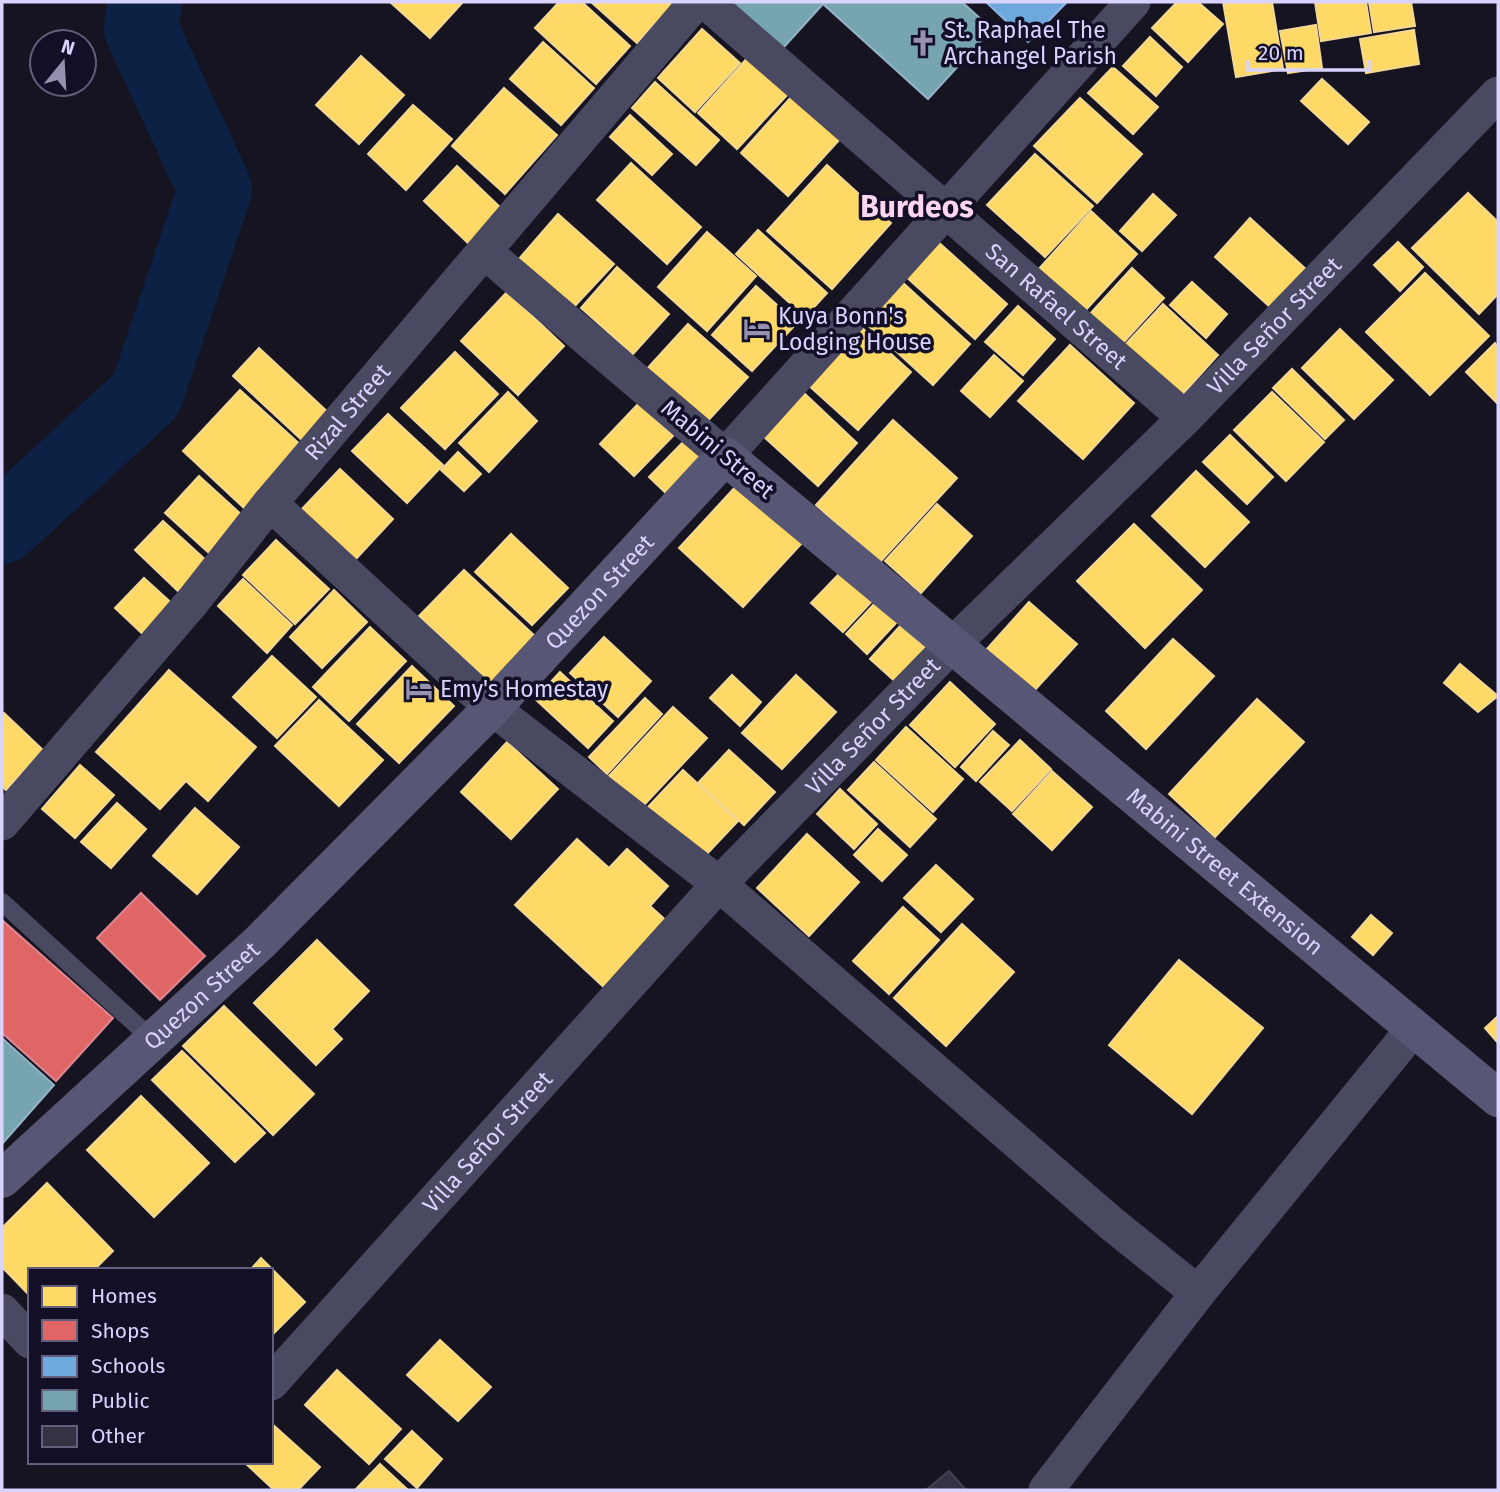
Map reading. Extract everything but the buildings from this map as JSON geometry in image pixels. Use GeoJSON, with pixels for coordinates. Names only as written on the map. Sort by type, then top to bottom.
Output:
{"type":"FeatureCollection","features":[{"type":"Feature","properties":{"kind":"main road","name":"Mabini Street"},"geometry":{"type":"LineString","coordinates":[[725,456],[953,644]]}},
{"type":"Feature","properties":{"kind":"main road","name":"Quezon Street"},"geometry":{"type":"LineString","coordinates":[[2,1179],[260,942],[492,708],[725,456]]}},
{"type":"Feature","properties":{"kind":"main road","name":"Mabini Street Extension"},"geometry":{"type":"LineString","coordinates":[[953,644],[1498,1098]]}},
{"type":"Feature","properties":{"kind":"street","name":"Rizal Street"},"geometry":{"type":"LineString","coordinates":[[2,823],[696,2]]}},
{"type":"Feature","properties":{"kind":"street","name":"San Rafael Street"},"geometry":{"type":"LineString","coordinates":[[706,2],[1185,418]]}},
{"type":"Feature","properties":{"kind":"street","name":"Quezon Street"},"geometry":{"type":"LineString","coordinates":[[725,456],[1133,2]]}},
{"type":"Feature","properties":{"kind":"street","name":"Villa Señor Street"},"geometry":{"type":"LineString","coordinates":[[273,1381],[719,884],[953,644],[1185,418],[1498,94]]}},
{"type":"Feature","properties":{"kind":"street","name":"Mabini Street"},"geometry":{"type":"LineString","coordinates":[[485,252],[725,456]]}},
{"type":"Feature","properties":{"kind":"street"},"geometry":{"type":"LineString","coordinates":[[270,503],[492,708],[719,884],[1082,1199],[1198,1293]]}},
{"type":"Feature","properties":{"kind":"street"},"geometry":{"type":"LineString","coordinates":[[1046,1490],[1198,1293],[1413,1028]]}},
{"type":"Feature","properties":{"kind":"street"},"geometry":{"type":"LineString","coordinates":[[2,1311],[28,1339]]}},
{"type":"Feature","properties":{"kind":"lane"},"geometry":{"type":"LineString","coordinates":[[2,902],[153,1040]]}},
{"type":"Feature","properties":{"kind":"waterway"},"geometry":{"type":"LineString","coordinates":[[2,527],[146,395],[215,189],[141,29],[145,2]]}},
{"type":"Feature","properties":{"kind":"place","name":"St. Raphael The Archangel Parish"},"geometry":{"type":"Point","coordinates":[923,43]}},
{"type":"Feature","properties":{"kind":"place","name":"Kuya Bonn's Lodging House"},"geometry":{"type":"Point","coordinates":[757,329]}},
{"type":"Feature","properties":{"kind":"place","name":"Emy's Homestay"},"geometry":{"type":"Point","coordinates":[419,689]}},
{"type":"Feature","properties":{"kind":"district","name":"Burdeos"},"geometry":{"type":"Point","coordinates":[917,207]}}]}
